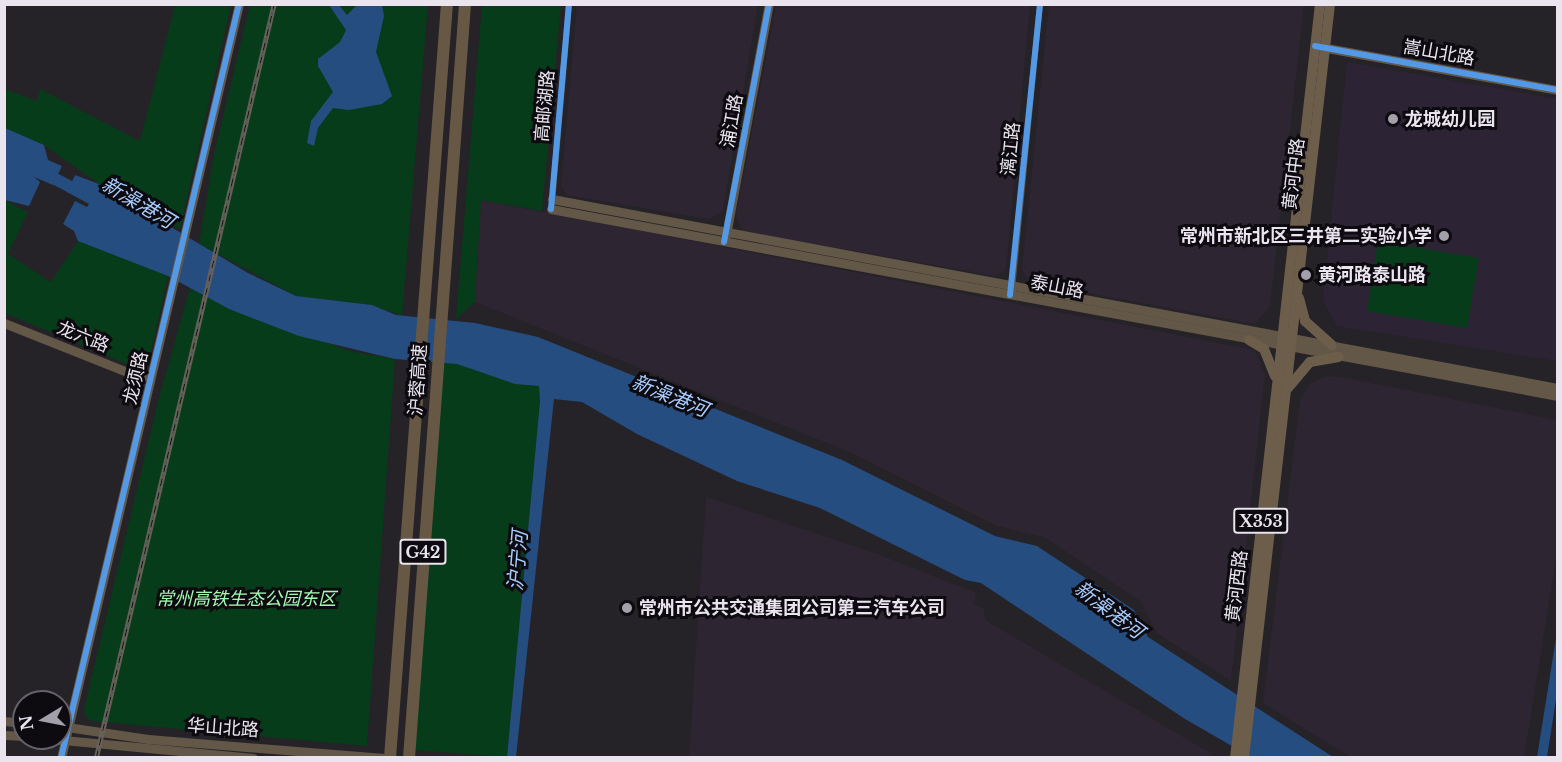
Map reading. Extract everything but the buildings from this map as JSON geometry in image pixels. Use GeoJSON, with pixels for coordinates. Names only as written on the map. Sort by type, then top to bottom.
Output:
{"type":"FeatureCollection","features":[{"type":"Feature","properties":{"kind":"highway","name":"沪蓉高速"},"geometry":{"type":"LineString","coordinates":[[390,758],[422,308],[447,4]]}},
{"type":"Feature","properties":{"kind":"highway","name":"沪蓉高速"},"geometry":{"type":"LineString","coordinates":[[409,758],[465,4]]}},
{"type":"Feature","properties":{"kind":"main road","name":"龙须路"},"geometry":{"type":"LineString","coordinates":[[72,694],[150,381],[239,4]]}},
{"type":"Feature","properties":{"kind":"main road","name":"浦江路"},"geometry":{"type":"LineString","coordinates":[[726,237],[769,4]]}},
{"type":"Feature","properties":{"kind":"main road","name":"黄河中路"},"geometry":{"type":"LineString","coordinates":[[1286,343],[1297,287],[1320,47],[1320,4]]}},
{"type":"Feature","properties":{"kind":"main road","name":"黄河中路"},"geometry":{"type":"LineString","coordinates":[[1286,343],[1320,47],[1330,4]]}},
{"type":"Feature","properties":{"kind":"main road","name":"嵩山北路"},"geometry":{"type":"LineString","coordinates":[[1320,47],[1557,90]]}},
{"type":"Feature","properties":{"kind":"main road","name":"泰山路"},"geometry":{"type":"LineString","coordinates":[[552,204],[1286,343],[1339,357],[1557,396]]}},
{"type":"Feature","properties":{"kind":"main road"},"geometry":{"type":"LineString","coordinates":[[1297,287],[1305,321],[1332,345]]}},
{"type":"Feature","properties":{"kind":"main road","name":"泰山路"},"geometry":{"type":"LineString","coordinates":[[1011,290],[1249,340],[1332,345],[1557,388]]}},
{"type":"Feature","properties":{"kind":"main road","name":"龙六路"},"geometry":{"type":"LineString","coordinates":[[4,323],[150,381]]}},
{"type":"Feature","properties":{"kind":"main road"},"geometry":{"type":"LineString","coordinates":[[1249,340],[1264,349],[1270,358],[1281,391],[1310,362],[1339,357]]}},
{"type":"Feature","properties":{"kind":"main road","name":"黄河西路"},"geometry":{"type":"LineString","coordinates":[[1238,757],[1250,702],[1286,343]]}},
{"type":"Feature","properties":{"kind":"main road","name":"黄河西路"},"geometry":{"type":"LineString","coordinates":[[1238,757],[1241,694],[1281,391]]}},
{"type":"Feature","properties":{"kind":"main road","name":"华山北路"},"geometry":{"type":"LineString","coordinates":[[72,727],[148,739],[384,758]]}},
{"type":"Feature","properties":{"kind":"main road","name":"华山北路"},"geometry":{"type":"LineString","coordinates":[[72,741],[253,758]]}},
{"type":"Feature","properties":{"kind":"street","name":"高邮湖路"},"geometry":{"type":"LineString","coordinates":[[552,204],[569,4]]}},
{"type":"Feature","properties":{"kind":"street","name":"漓江路"},"geometry":{"type":"LineString","coordinates":[[1011,290],[1040,4]]}},
{"type":"Feature","properties":{"kind":"shaded area"},"geometry":{"type":"Polygon","coordinates":[[[1030,4],[1006,270],[995,276],[743,231],[736,216],[776,5],[1030,4]]]}},
{"type":"Feature","properties":{"kind":"shaded area"},"geometry":{"type":"Polygon","coordinates":[[[577,5],[758,5],[723,211],[709,219],[567,195],[561,186],[577,5]]]}},
{"type":"Feature","properties":{"kind":"shaded area"},"geometry":{"type":"Polygon","coordinates":[[[1049,5],[1304,5],[1270,306],[1255,324],[1029,282],[1022,269],[1049,5]]]}},
{"type":"Feature","properties":{"kind":"shaded area","name":"常州市新北区三井第二实验小学"},"geometry":{"type":"Polygon","coordinates":[[[1347,62],[1557,99],[1557,361],[1337,326],[1323,301],[1347,62]]]}},
{"type":"Feature","properties":{"kind":"shaded area"},"geometry":{"type":"Polygon","coordinates":[[[481,200],[1254,350],[1265,374],[1231,681],[1157,633],[1140,601],[1044,537],[997,526],[852,453],[475,302],[481,200]]]}},
{"type":"Feature","properties":{"kind":"shaded area"},"geometry":{"type":"Polygon","coordinates":[[[1323,377],[1340,377],[1557,420],[1557,553],[1524,757],[1350,757],[1263,703],[1300,400],[1310,384],[1323,377]]]}},
{"type":"Feature","properties":{"kind":"shaded area"},"geometry":{"type":"Polygon","coordinates":[[[706,497],[880,555],[976,593],[974,605],[984,608],[985,620],[1212,754],[1212,757],[689,757],[706,497]]]}},
{"type":"Feature","properties":{"kind":"green space"},"geometry":{"type":"Polygon","coordinates":[[[175,5],[231,5],[180,229],[99,184],[44,145],[5,128],[5,89],[37,101],[40,89],[140,141],[175,5]]]}},
{"type":"Feature","properties":{"kind":"green space"},"geometry":{"type":"Polygon","coordinates":[[[250,5],[428,5],[402,316],[372,305],[296,296],[199,244],[214,154],[250,5]]]}},
{"type":"Feature","properties":{"kind":"green space"},"geometry":{"type":"Polygon","coordinates":[[[482,5],[561,5],[542,211],[481,200],[475,302],[456,319],[482,5]]]}},
{"type":"Feature","properties":{"kind":"green space"},"geometry":{"type":"Polygon","coordinates":[[[4,200],[28,212],[8,254],[51,282],[78,241],[168,276],[149,361],[138,369],[5,313],[4,200]]]}},
{"type":"Feature","properties":{"kind":"green space"},"geometry":{"type":"Polygon","coordinates":[[[1378,241],[1479,258],[1467,328],[1367,311],[1378,241]]]}},
{"type":"Feature","properties":{"kind":"green space","name":"常州高铁生态公园东区"},"geometry":{"type":"Polygon","coordinates":[[[190,288],[229,309],[354,352],[395,359],[367,746],[92,721],[86,717],[84,709],[160,394],[190,288]]]}},
{"type":"Feature","properties":{"kind":"green space"},"geometry":{"type":"Polygon","coordinates":[[[442,362],[457,364],[515,384],[539,386],[540,401],[507,757],[414,750],[442,362]]]}},
{"type":"Feature","properties":{"kind":"water"},"geometry":{"type":"Polygon","coordinates":[[[329,5],[339,5],[347,15],[357,5],[382,5],[384,16],[376,52],[392,96],[382,104],[349,110],[333,108],[318,128],[314,146],[307,143],[311,121],[333,92],[318,66],[318,59],[340,42],[346,30],[329,5]]]}},
{"type":"Feature","properties":{"kind":"water"},"geometry":{"type":"Polygon","coordinates":[[[5,128],[44,145],[48,160],[62,166],[53,185],[34,177],[40,182],[29,206],[5,200],[5,128]]]}},
{"type":"Feature","properties":{"kind":"water"},"geometry":{"type":"Polygon","coordinates":[[[75,175],[99,184],[248,273],[296,296],[372,305],[396,315],[475,323],[538,337],[842,460],[995,536],[1037,546],[1134,610],[1148,637],[1333,757],[1251,757],[1185,719],[981,583],[965,580],[820,508],[737,481],[637,434],[582,402],[554,399],[516,757],[507,757],[540,401],[539,386],[515,384],[457,364],[395,359],[299,336],[229,309],[168,276],[78,241],[74,231],[63,224],[75,201],[87,207],[89,204],[67,192],[75,175]]]}},
{"type":"Feature","properties":{"kind":"water"},"geometry":{"type":"Polygon","coordinates":[[[1557,632],[1557,693],[1547,757],[1537,757],[1557,632]]]}},
{"type":"Feature","properties":{"kind":"waterway","name":"新澡港河"},"geometry":{"type":"LineString","coordinates":[[42,172],[82,193]]}},
{"type":"Feature","properties":{"kind":"railway"},"geometry":{"type":"LineString","coordinates":[[96,758],[274,4]]}},
{"type":"Feature","properties":{"kind":"cycle path"},"geometry":{"type":"LineString","coordinates":[[61,758],[239,4]]}},
{"type":"Feature","properties":{"kind":"cycle path"},"geometry":{"type":"LineString","coordinates":[[551,209],[569,4]]}},
{"type":"Feature","properties":{"kind":"cycle path"},"geometry":{"type":"LineString","coordinates":[[724,242],[769,4]]}},
{"type":"Feature","properties":{"kind":"cycle path"},"geometry":{"type":"LineString","coordinates":[[1010,295],[1040,4]]}},
{"type":"Feature","properties":{"kind":"cycle path"},"geometry":{"type":"LineString","coordinates":[[1315,46],[1558,90]]}},
{"type":"Feature","properties":{"kind":"place","name":"龙城幼儿园"},"geometry":{"type":"Point","coordinates":[1393,119]}},
{"type":"Feature","properties":{"kind":"place","name":"常州市新北区三井第二实验小学"},"geometry":{"type":"Point","coordinates":[1444,236]}},
{"type":"Feature","properties":{"kind":"place","name":"黄河路泰山路"},"geometry":{"type":"Point","coordinates":[1306,275]}},
{"type":"Feature","properties":{"kind":"place","name":"常州市公共交通集团公司第三汽车公司"},"geometry":{"type":"Point","coordinates":[627,608]}},
{"type":"Feature","properties":{"kind":"water label","name":"沪宁河"},"geometry":{"type":"Point","coordinates":[518,561]}}]}
